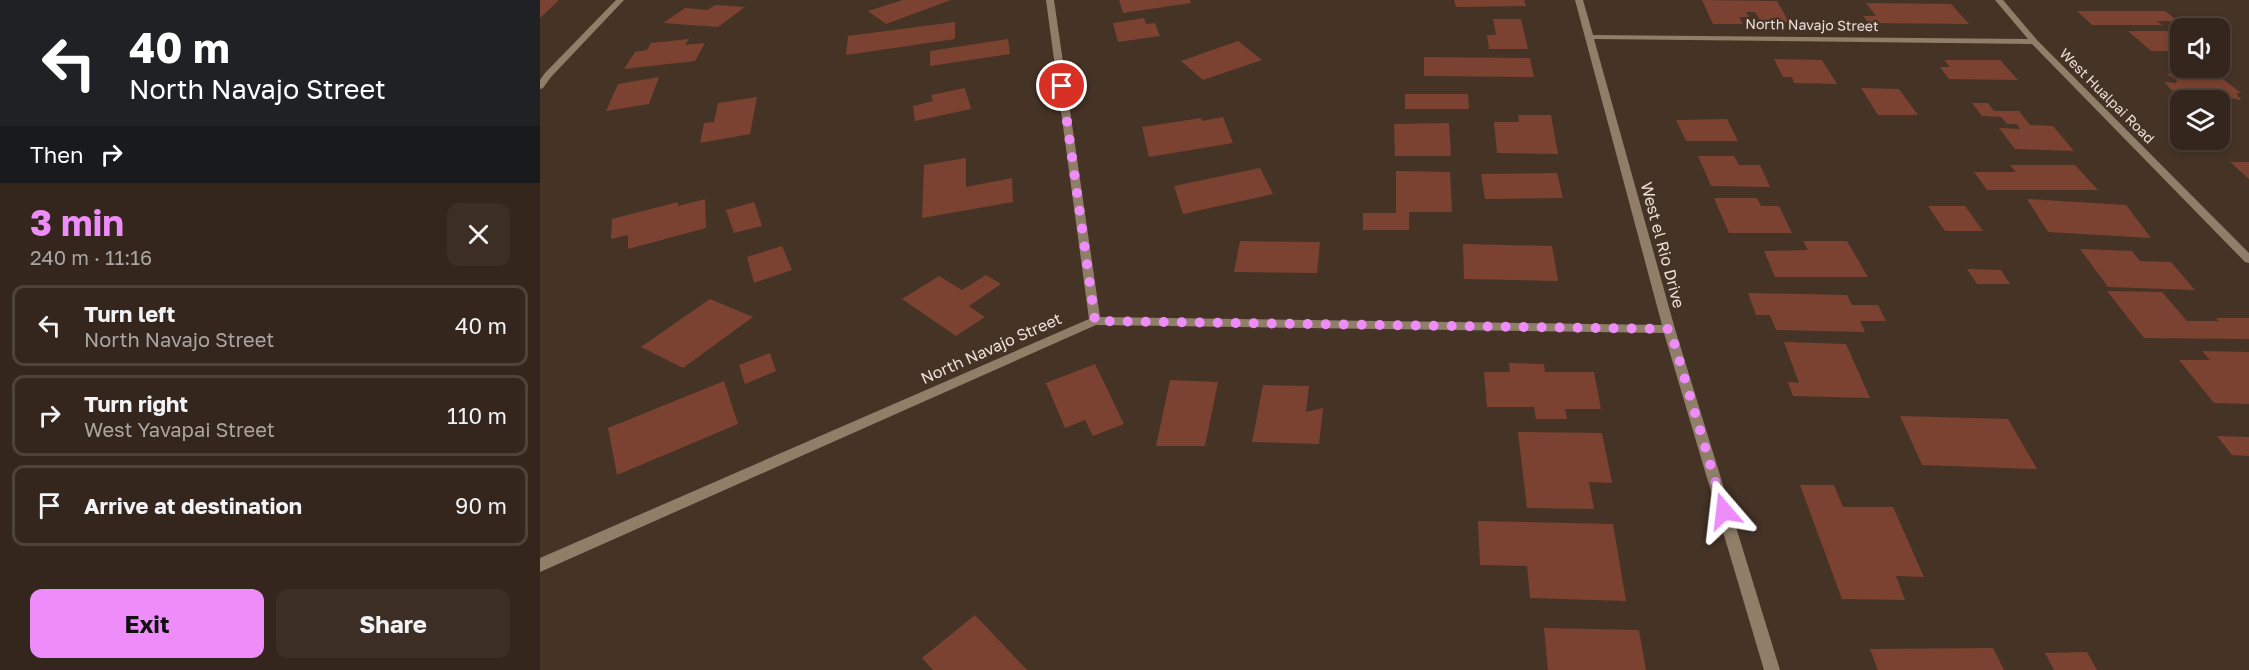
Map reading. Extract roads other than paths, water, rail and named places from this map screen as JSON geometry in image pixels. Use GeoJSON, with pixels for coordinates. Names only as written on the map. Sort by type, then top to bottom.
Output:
{"type":"FeatureCollection","features":[{"type":"Feature","properties":{"kind":"street"},"geometry":{"type":"LineString","coordinates":[[540,86],[620,0]]}},
{"type":"Feature","properties":{"kind":"street"},"geometry":{"type":"LineString","coordinates":[[1050,0],[1095,321]]}},
{"type":"Feature","properties":{"kind":"street","name":"West el Rio Drive"},"geometry":{"type":"LineString","coordinates":[[1579,0],[1670,329],[1772,670]]}},
{"type":"Feature","properties":{"kind":"street","name":"West Hualpai Road"},"geometry":{"type":"LineString","coordinates":[[2000,0],[2034,42],[2249,259]]}},
{"type":"Feature","properties":{"kind":"street","name":"North Navajo Street"},"geometry":{"type":"LineString","coordinates":[[1589,37],[2034,42]]}},
{"type":"Feature","properties":{"kind":"street","name":"North Navajo Street"},"geometry":{"type":"LineString","coordinates":[[540,565],[1095,321],[1670,329]]}}]}
